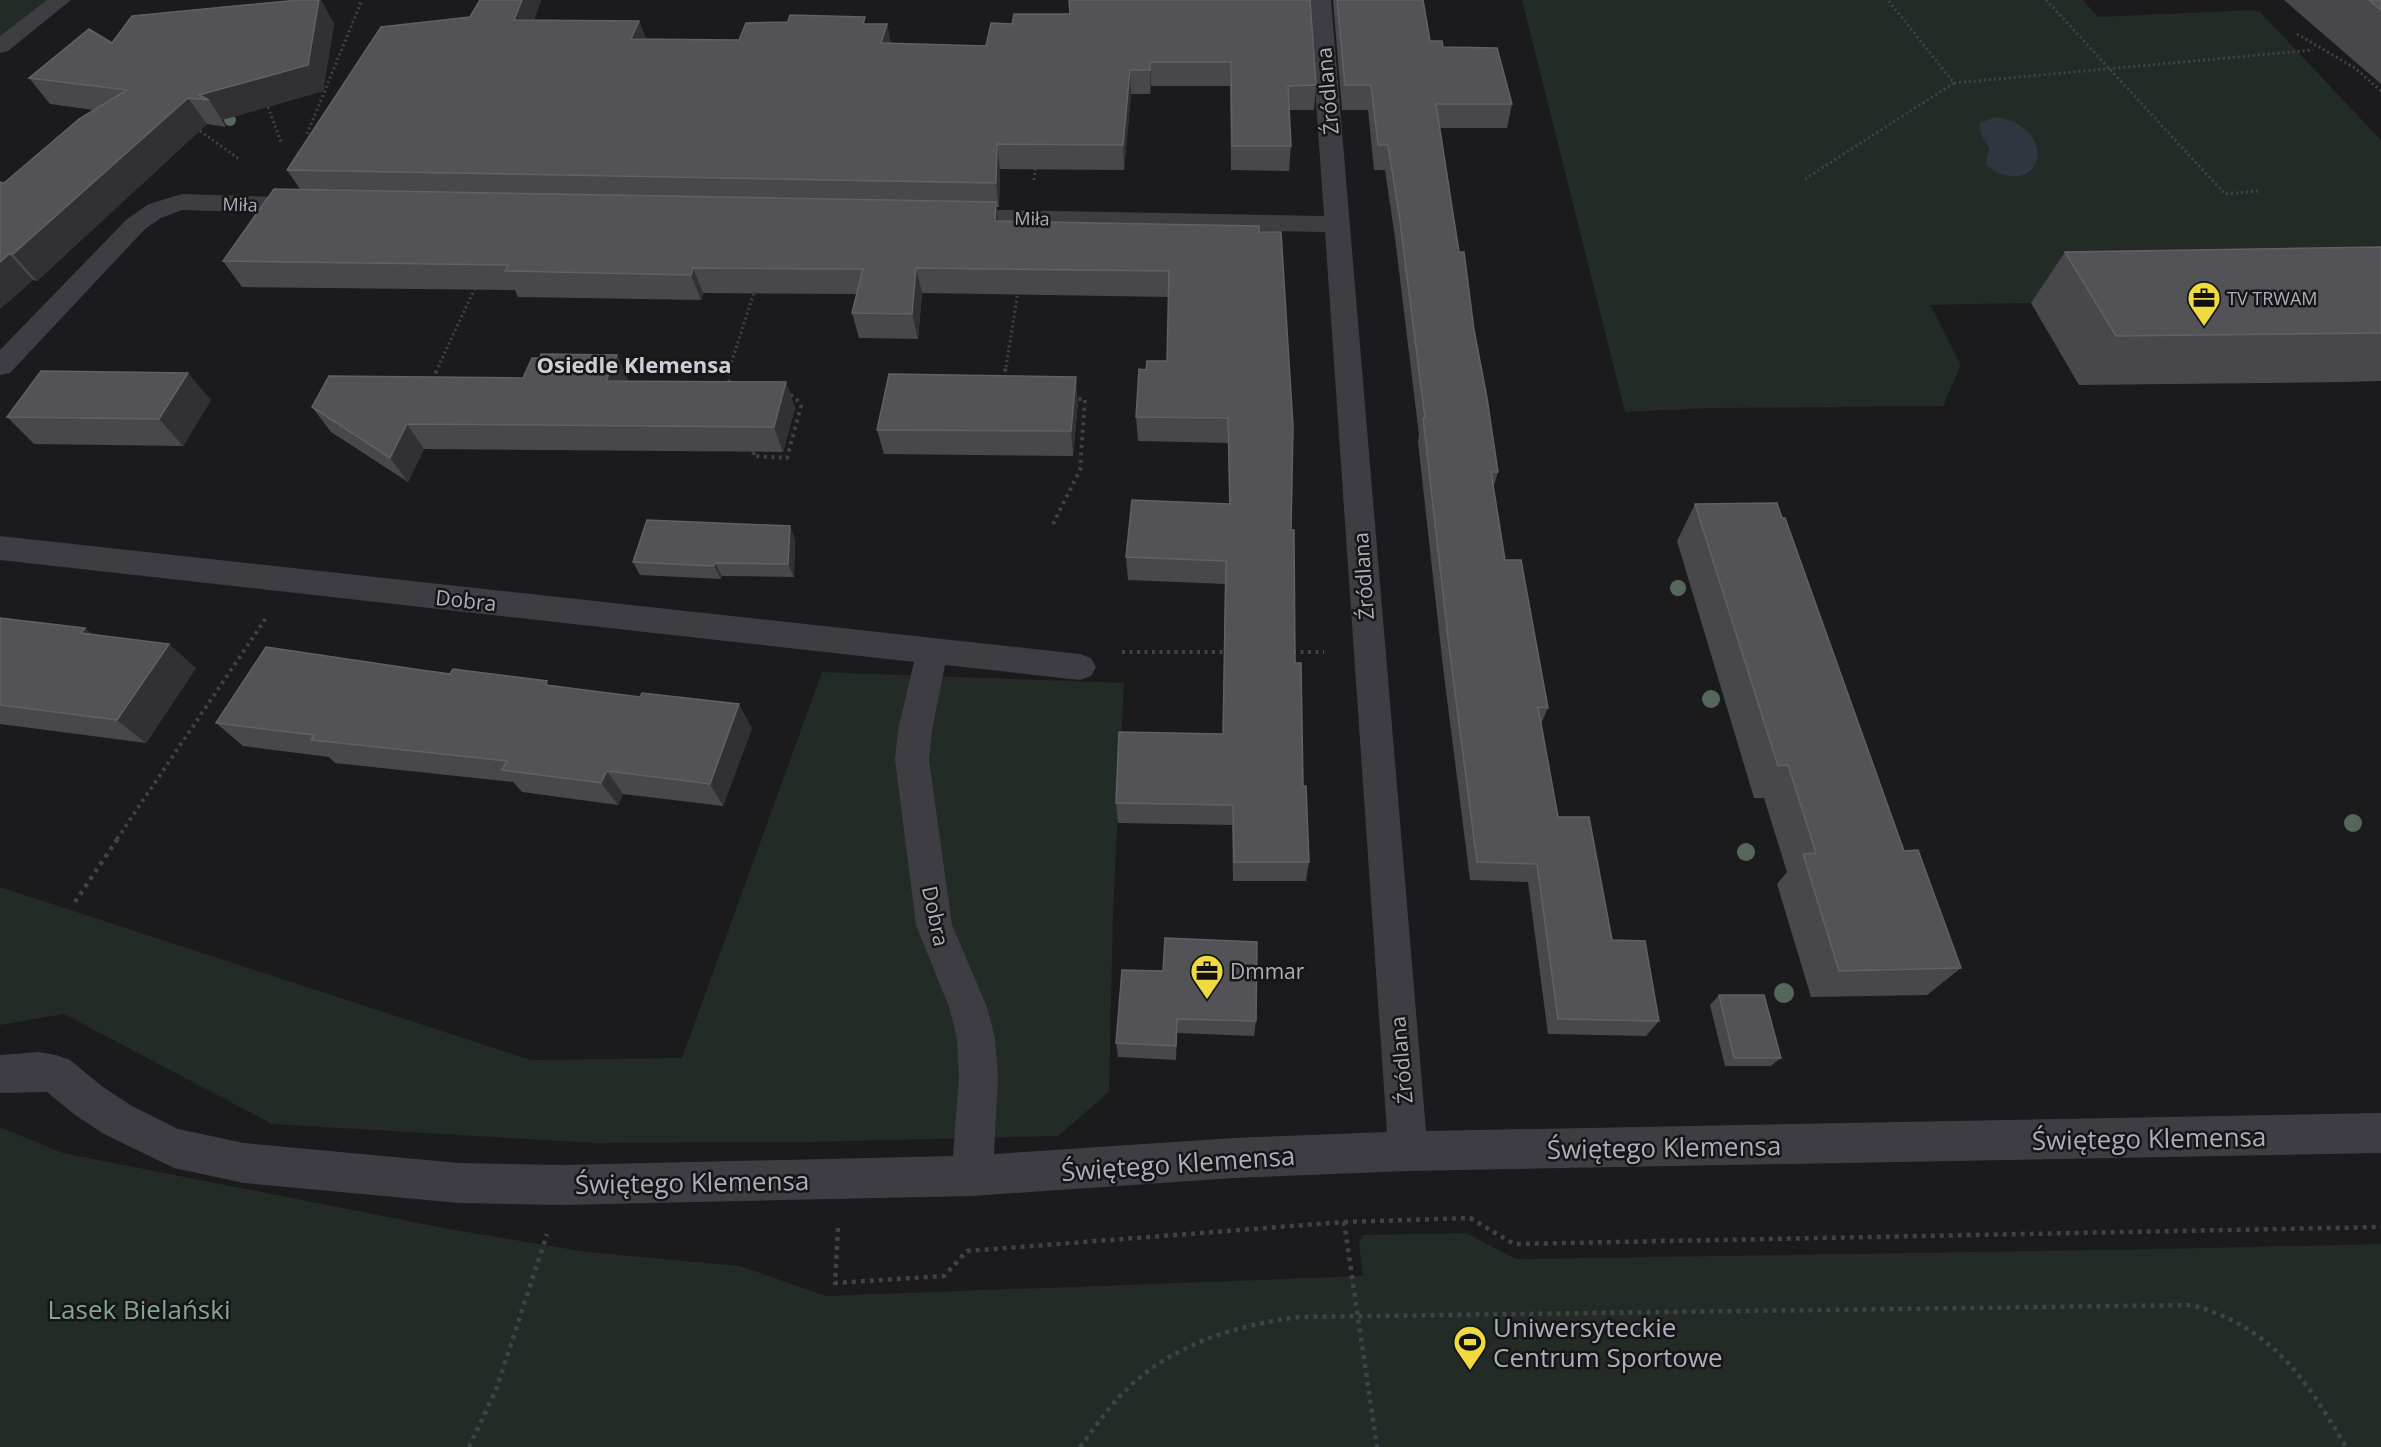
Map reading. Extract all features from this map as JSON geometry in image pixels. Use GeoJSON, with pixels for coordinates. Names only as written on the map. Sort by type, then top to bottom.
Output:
{"type":"FeatureCollection","features":[{"type":"Feature","properties":{"kind":"street"},"geometry":{"type":"LineString","coordinates":[[0,46],[60,0]]}},
{"type":"Feature","properties":{"kind":"street","name":"Źródlana"},"geometry":{"type":"LineString","coordinates":[[1320,0],[1368,652],[1408,1151]]}},
{"type":"Feature","properties":{"kind":"street","name":"Miła"},"geometry":{"type":"LineString","coordinates":[[0,366],[136,224],[153,211],[182,202],[327,207]]}},
{"type":"Feature","properties":{"kind":"street","name":"Miła"},"geometry":{"type":"LineString","coordinates":[[932,217],[1338,224]]}},
{"type":"Feature","properties":{"kind":"street","name":"Dobra"},"geometry":{"type":"LineString","coordinates":[[0,548],[1080,667]]}},
{"type":"Feature","properties":{"kind":"street","name":"Dobra"},"geometry":{"type":"LineString","coordinates":[[932,652],[915,730],[912,760],[934,925],[939,944],[966,1000],[976,1039],[977,1075],[972,1176]]}},
{"type":"Feature","properties":{"kind":"street","name":"Świętego Klemensa"},"geometry":{"type":"LineString","coordinates":[[0,1074],[39,1071],[56,1074],[89,1101],[136,1130],[174,1148],[244,1162],[459,1183],[563,1185],[972,1176],[1234,1158],[1408,1151],[2381,1133]]}},
{"type":"Feature","properties":{"kind":"path"},"geometry":{"type":"LineString","coordinates":[[307,134],[362,0]]}},
{"type":"Feature","properties":{"kind":"path"},"geometry":{"type":"LineString","coordinates":[[1888,0],[1954,83]]}},
{"type":"Feature","properties":{"kind":"path"},"geometry":{"type":"LineString","coordinates":[[2046,0],[2225,194],[2258,191]]}},
{"type":"Feature","properties":{"kind":"path"},"geometry":{"type":"LineString","coordinates":[[2297,34],[2355,68],[2381,91]]}},
{"type":"Feature","properties":{"kind":"path"},"geometry":{"type":"LineString","coordinates":[[1805,179],[1954,83],[2313,50]]}},
{"type":"Feature","properties":{"kind":"path"},"geometry":{"type":"LineString","coordinates":[[268,107],[281,142]]}},
{"type":"Feature","properties":{"kind":"path"},"geometry":{"type":"LineString","coordinates":[[194,126],[239,159]]}},
{"type":"Feature","properties":{"kind":"path"},"geometry":{"type":"LineString","coordinates":[[1033,186],[1036,163]]}},
{"type":"Feature","properties":{"kind":"path"},"geometry":{"type":"LineString","coordinates":[[431,383],[480,278]]}},
{"type":"Feature","properties":{"kind":"path"},"geometry":{"type":"LineString","coordinates":[[737,390],[729,384],[727,378],[757,282]]}},
{"type":"Feature","properties":{"kind":"path"},"geometry":{"type":"LineString","coordinates":[[1003,382],[1018,290]]}},
{"type":"Feature","properties":{"kind":"path"},"geometry":{"type":"LineString","coordinates":[[754,452],[753,456],[787,458],[801,406],[795,397],[778,393]]}},
{"type":"Feature","properties":{"kind":"path"},"geometry":{"type":"LineString","coordinates":[[1053,524],[1080,470],[1085,399],[1074,399]]}},
{"type":"Feature","properties":{"kind":"path"},"geometry":{"type":"LineString","coordinates":[[75,902],[270,612]]}},
{"type":"Feature","properties":{"kind":"path"},"geometry":{"type":"LineString","coordinates":[[1111,652],[1230,652]]}},
{"type":"Feature","properties":{"kind":"path"},"geometry":{"type":"LineString","coordinates":[[1290,652],[1368,652]]}},
{"type":"Feature","properties":{"kind":"path"},"geometry":{"type":"LineString","coordinates":[[841,1179],[835,1283],[944,1276],[967,1251],[1344,1222],[1470,1218],[1514,1244],[2381,1227]]}},
{"type":"Feature","properties":{"kind":"path"},"geometry":{"type":"LineString","coordinates":[[469,1447],[496,1390],[563,1185]]}},
{"type":"Feature","properties":{"kind":"path"},"geometry":{"type":"LineString","coordinates":[[1344,1222],[1377,1447]]}},
{"type":"Feature","properties":{"kind":"path"},"geometry":{"type":"LineString","coordinates":[[1080,1447],[1120,1396],[1162,1361],[1189,1345],[1243,1326],[1270,1320],[1298,1317],[2192,1305],[2228,1316],[2262,1336],[2280,1352],[2303,1377],[2346,1447]]}},
{"type":"Feature","properties":{"kind":"green space"},"geometry":{"type":"Polygon","coordinates":[[[0,0],[68,0],[0,51],[0,0]]]}},
{"type":"Feature","properties":{"kind":"green space"},"geometry":{"type":"Polygon","coordinates":[[[1522,0],[2083,0],[2098,17],[2252,10],[2260,12],[2381,140],[2381,347],[2343,296],[1930,305],[1961,365],[1943,406],[1712,408],[1625,412],[1522,0]]]}},
{"type":"Feature","properties":{"kind":"green space"},"geometry":{"type":"Polygon","coordinates":[[[822,672],[1124,683],[1113,915],[1109,1092],[1058,1136],[808,1142],[595,1143],[272,1124],[64,1014],[0,1025],[0,887],[531,1060],[682,1058],[822,672]]]}},
{"type":"Feature","properties":{"kind":"green space","name":"Uniwersyteckie Centrum Sportowe"},"geometry":{"type":"Polygon","coordinates":[[[0,1127],[63,1153],[449,1229],[587,1252],[740,1266],[826,1296],[1363,1276],[1359,1243],[1363,1235],[1466,1233],[1516,1259],[2381,1244],[2381,1447],[0,1447],[0,1127]]]}},
{"type":"Feature","properties":{"kind":"shaded area"},"geometry":{"type":"Polygon","coordinates":[[[1996,117],[2015,123],[2028,131],[2035,142],[2038,154],[2029,172],[2019,176],[2005,175],[1989,168],[1986,163],[1989,148],[1981,134],[1979,123],[1996,117]]]}},
{"type":"Feature","properties":{"kind":"building"},"geometry":{"type":"Polygon","coordinates":[[[319,0],[308,65],[199,95],[209,100],[188,98],[13,254],[9,254],[0,262],[0,182],[4,183],[79,119],[127,90],[29,78],[89,29],[112,43],[132,16],[319,0]]]}},
{"type":"Feature","properties":{"kind":"building"},"geometry":{"type":"Polygon","coordinates":[[[480,0],[522,0],[514,20],[639,21],[631,39],[739,40],[746,23],[788,22],[790,15],[865,17],[863,24],[887,24],[881,43],[986,46],[991,23],[1012,24],[1014,14],[1070,14],[1069,0],[1310,0],[1316,85],[1288,86],[1291,146],[1232,146],[1231,62],[1150,62],[1150,70],[1130,70],[1123,145],[997,144],[996,183],[287,170],[381,27],[470,17],[480,0]]]}},
{"type":"Feature","properties":{"kind":"building"},"geometry":{"type":"Polygon","coordinates":[[[1337,0],[1423,0],[1430,41],[1442,41],[1443,47],[1497,48],[1512,104],[1436,104],[1459,252],[1464,252],[1474,330],[1487,398],[1498,472],[1491,472],[1505,560],[1521,560],[1548,708],[1538,707],[1558,817],[1589,817],[1612,940],[1645,941],[1659,1021],[1558,1019],[1537,864],[1477,862],[1449,646],[1423,418],[1425,418],[1388,145],[1378,145],[1371,85],[1345,85],[1337,0]]]}},
{"type":"Feature","properties":{"kind":"building"},"geometry":{"type":"Polygon","coordinates":[[[2369,0],[2381,0],[2381,10],[2369,0]]]}},
{"type":"Feature","properties":{"kind":"building"},"geometry":{"type":"Polygon","coordinates":[[[274,189],[996,202],[995,221],[1259,226],[1259,232],[1281,232],[1293,426],[1291,530],[1294,530],[1295,663],[1301,663],[1303,786],[1306,786],[1309,862],[1234,862],[1233,805],[1116,803],[1119,732],[1223,734],[1226,561],[1126,557],[1132,500],[1230,504],[1228,418],[1136,417],[1139,369],[1146,370],[1147,361],[1167,361],[1169,271],[916,268],[912,314],[852,313],[863,269],[693,268],[691,275],[505,271],[508,265],[223,261],[274,189]]]}},
{"type":"Feature","properties":{"kind":"building"},"geometry":{"type":"Polygon","coordinates":[[[2381,247],[2381,333],[2116,336],[2065,252],[2381,247]]]}},
{"type":"Feature","properties":{"kind":"building"},"geometry":{"type":"Polygon","coordinates":[[[541,354],[617,355],[606,381],[786,382],[774,427],[407,424],[390,458],[312,407],[329,376],[523,378],[532,358],[540,358],[541,354]]]}},
{"type":"Feature","properties":{"kind":"building"},"geometry":{"type":"Polygon","coordinates":[[[41,371],[188,373],[159,419],[7,417],[41,371]]]}},
{"type":"Feature","properties":{"kind":"building"},"geometry":{"type":"Polygon","coordinates":[[[889,374],[1076,377],[1071,431],[877,430],[889,374]]]}},
{"type":"Feature","properties":{"kind":"building"},"geometry":{"type":"Polygon","coordinates":[[[1777,503],[1782,518],[1785,518],[1904,851],[1918,850],[1961,968],[1839,971],[1803,854],[1816,853],[1788,765],[1778,766],[1695,504],[1777,503]]]}},
{"type":"Feature","properties":{"kind":"building"},"geometry":{"type":"Polygon","coordinates":[[[647,520],[790,526],[788,564],[715,563],[714,566],[633,562],[647,520]]]}},
{"type":"Feature","properties":{"kind":"building"},"geometry":{"type":"Polygon","coordinates":[[[0,618],[85,628],[81,633],[169,644],[117,720],[0,705],[0,618]]]}},
{"type":"Feature","properties":{"kind":"building"},"geometry":{"type":"Polygon","coordinates":[[[266,647],[450,674],[453,669],[547,681],[546,685],[640,697],[642,693],[739,704],[710,784],[607,771],[601,783],[502,770],[507,761],[311,740],[314,735],[216,723],[266,647]]]}},
{"type":"Feature","properties":{"kind":"building"},"geometry":{"type":"Polygon","coordinates":[[[1165,938],[1257,942],[1256,1021],[1177,1019],[1176,1046],[1116,1043],[1122,970],[1163,971],[1165,938]]]}},
{"type":"Feature","properties":{"kind":"building"},"geometry":{"type":"Polygon","coordinates":[[[1719,995],[1764,995],[1781,1058],[1734,1058],[1719,995]]]}},
{"type":"Feature","properties":{"kind":"place","name":"TV TRWAM"},"geometry":{"type":"Point","coordinates":[2204,327]}},
{"type":"Feature","properties":{"kind":"place","name":"Dmmar"},"geometry":{"type":"Point","coordinates":[1207,1000]}},
{"type":"Feature","properties":{"kind":"place","name":"Uniwersyteckie Centrum Sportowe"},"geometry":{"type":"Point","coordinates":[1470,1371]}},
{"type":"Feature","properties":{"kind":"district","name":"Osiedle Klemensa"},"geometry":{"type":"Point","coordinates":[634,364]}},
{"type":"Feature","properties":{"kind":"park label","name":"Lasek Bielański"},"geometry":{"type":"Point","coordinates":[139,1309]}}]}
